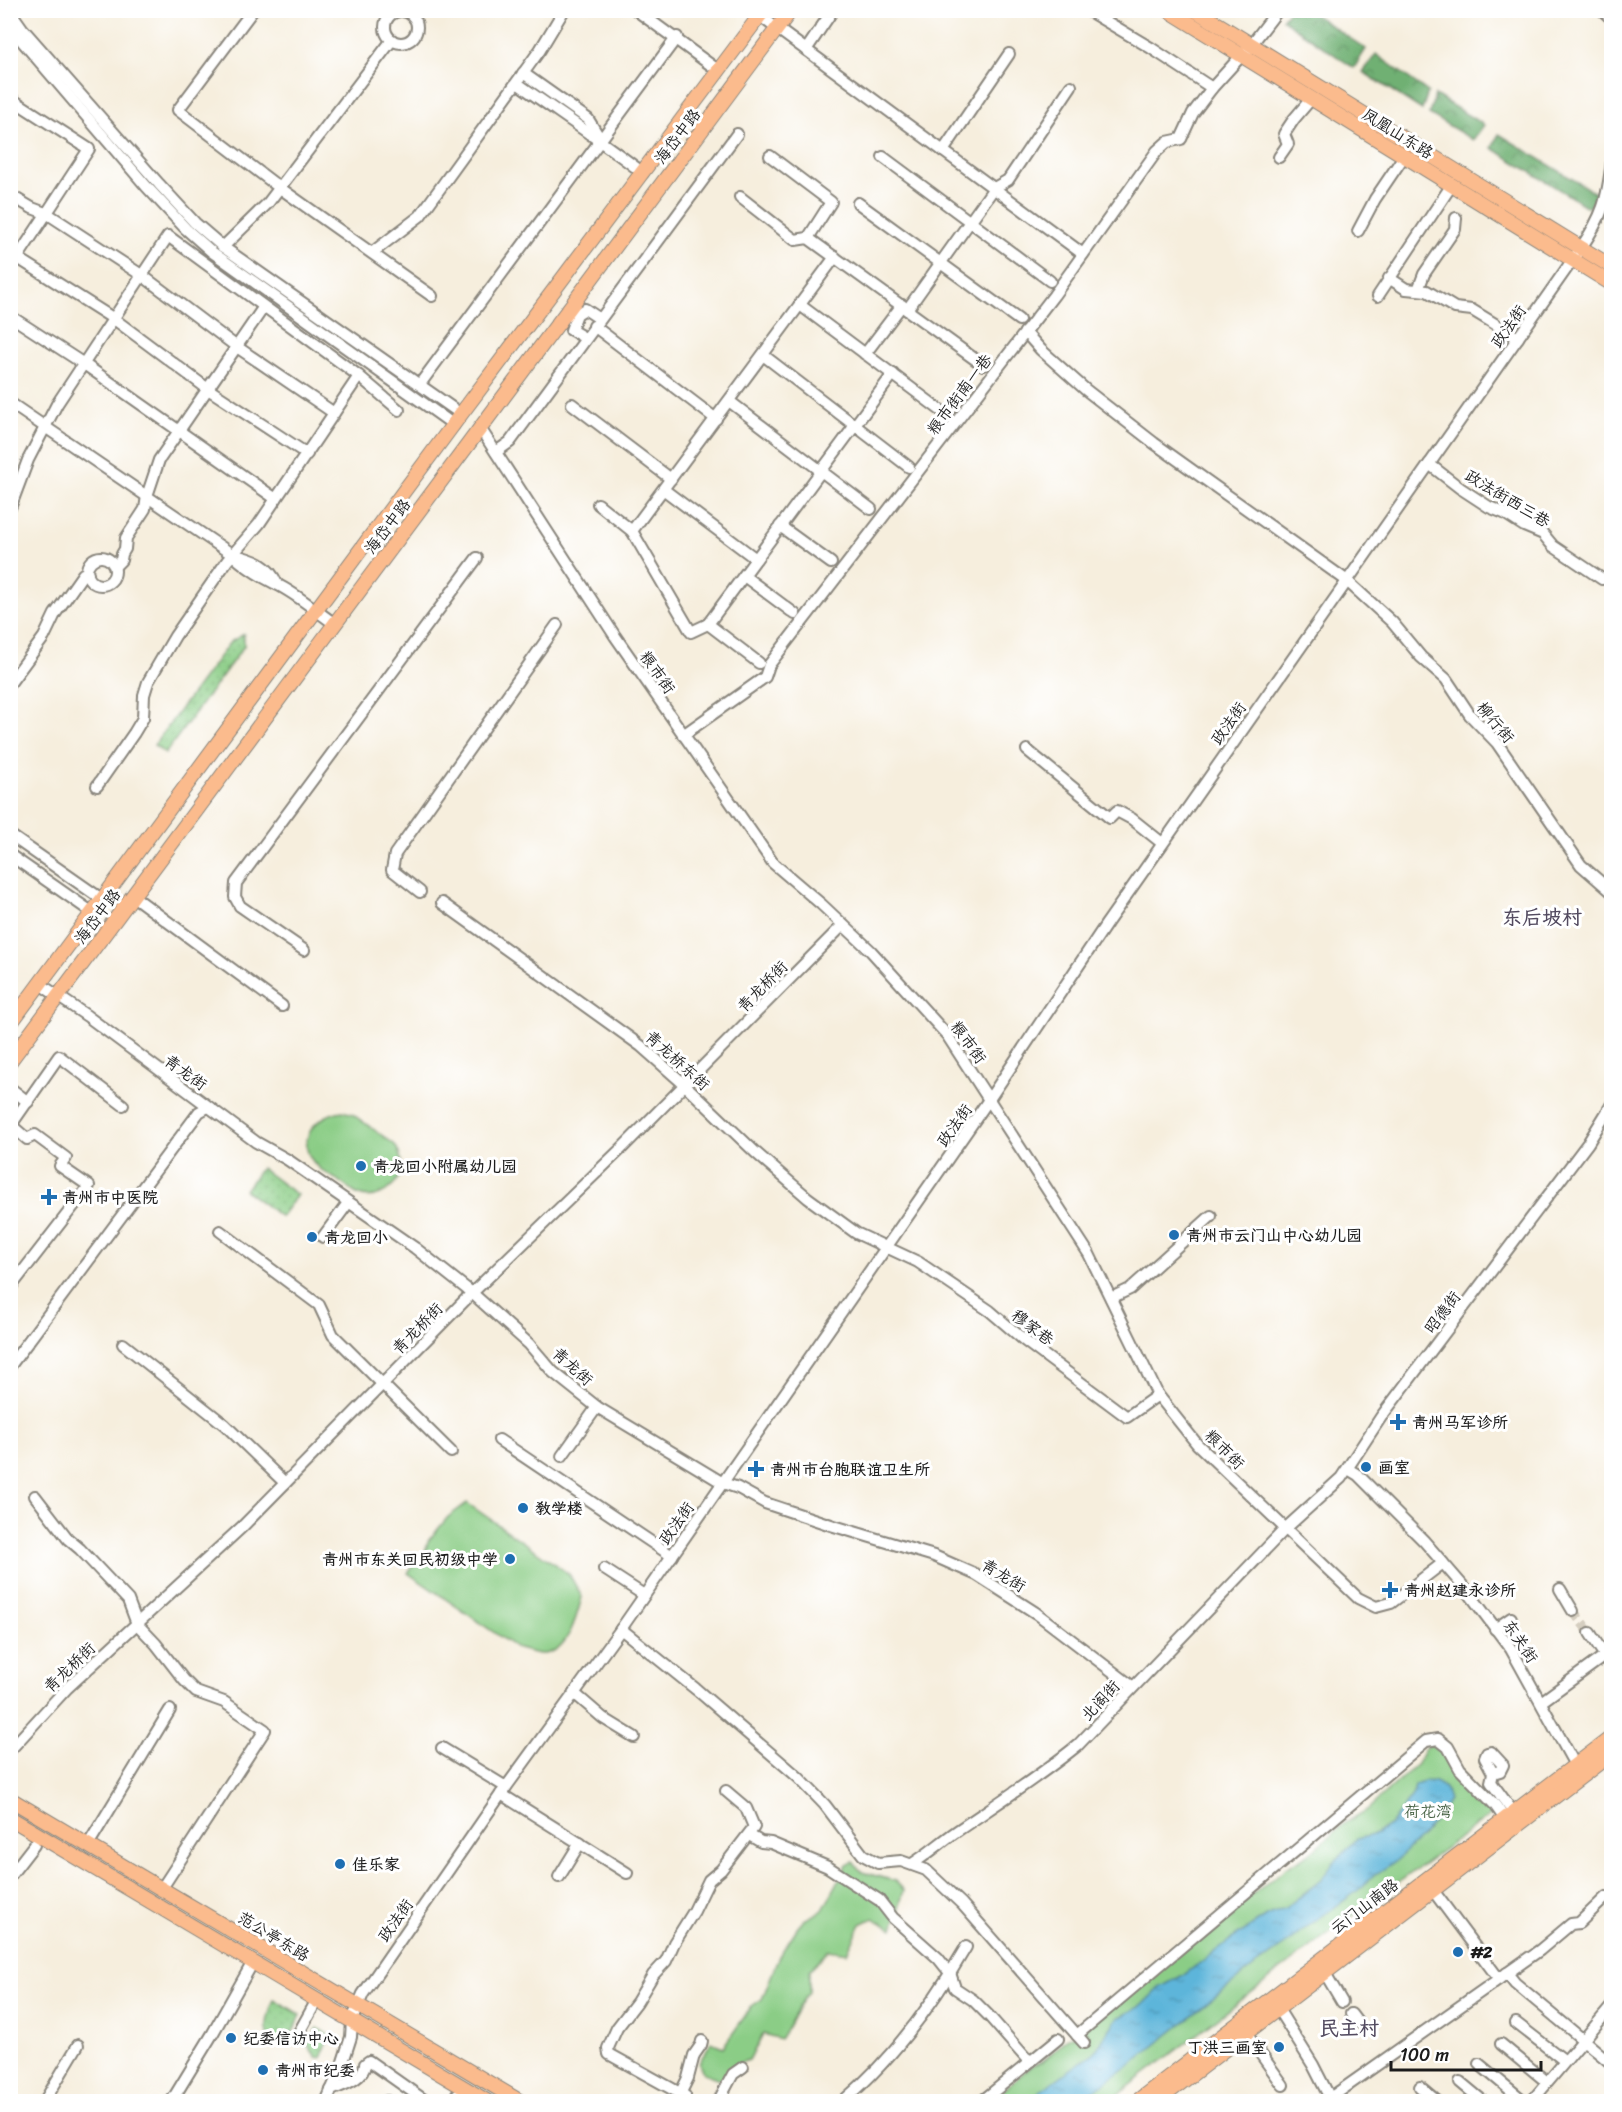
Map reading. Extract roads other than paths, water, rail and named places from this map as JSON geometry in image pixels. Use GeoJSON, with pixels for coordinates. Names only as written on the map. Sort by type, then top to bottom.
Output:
{"type":"FeatureCollection","features":[{"type":"Feature","properties":{"kind":"main road","name":"海岱中路"},"geometry":{"type":"LineString","coordinates":[[10,1061],[480,429],[574,311],[791,10]]}},
{"type":"Feature","properties":{"kind":"main road","name":"凤凰山东路"},"geometry":{"type":"LineString","coordinates":[[1168,10],[1611,284]]}},
{"type":"Feature","properties":{"kind":"main road","name":"凤凰山东路"},"geometry":{"type":"LineString","coordinates":[[1195,10],[1611,267]]}},
{"type":"Feature","properties":{"kind":"main road","name":"海岱中路"},"geometry":{"type":"LineString","coordinates":[[10,1024],[719,71],[758,13]]}},
{"type":"Feature","properties":{"kind":"main road","name":"云门山南路"},"geometry":{"type":"LineString","coordinates":[[1136,2102],[1611,1737]]}},
{"type":"Feature","properties":{"kind":"main road","name":"云门山南路"},"geometry":{"type":"LineString","coordinates":[[1156,2102],[1611,1753]]}},
{"type":"Feature","properties":{"kind":"main road","name":"范公亭东路"},"geometry":{"type":"LineString","coordinates":[[10,1799],[521,2102]]}},
{"type":"Feature","properties":{"kind":"main road","name":"范公亭东路"},"geometry":{"type":"LineString","coordinates":[[10,1818],[488,2102]]}},
{"type":"Feature","properties":{"kind":"street"},"geometry":{"type":"LineString","coordinates":[[253,10],[178,110],[280,188],[432,296]]}},
{"type":"Feature","properties":{"kind":"street"},"geometry":{"type":"LineString","coordinates":[[373,252],[420,216],[524,73],[564,10]]}},
{"type":"Feature","properties":{"kind":"street"},"geometry":{"type":"LineString","coordinates":[[636,10],[719,71]]}},
{"type":"Feature","properties":{"kind":"street"},"geometry":{"type":"LineString","coordinates":[[806,50],[834,10]]}},
{"type":"Feature","properties":{"kind":"street"},"geometry":{"type":"LineString","coordinates":[[1088,10],[1212,88]]}},
{"type":"Feature","properties":{"kind":"street","name":"粮市街南一巷"},"geometry":{"type":"LineString","coordinates":[[683,735],[765,677],[769,665],[1083,254],[1157,151],[1167,142],[1181,140],[1193,113],[1278,10]]}},
{"type":"Feature","properties":{"kind":"street"},"geometry":{"type":"LineString","coordinates":[[1602,10],[1611,19]]}},
{"type":"Feature","properties":{"kind":"street"},"geometry":{"type":"LineString","coordinates":[[10,11],[22,28],[195,223],[223,247],[420,384],[458,419]]}},
{"type":"Feature","properties":{"kind":"street"},"geometry":{"type":"LineString","coordinates":[[401,11],[418,15],[417,29],[412,39],[402,43],[392,40],[386,32],[386,22],[392,14],[401,11]]}},
{"type":"Feature","properties":{"kind":"street"},"geometry":{"type":"LineString","coordinates":[[758,13],[1083,254]]}},
{"type":"Feature","properties":{"kind":"street"},"geometry":{"type":"LineString","coordinates":[[10,27],[146,186],[186,229],[212,252],[458,419]]}},
{"type":"Feature","properties":{"kind":"street"},"geometry":{"type":"LineString","coordinates":[[420,384],[677,37]]}},
{"type":"Feature","properties":{"kind":"street"},"geometry":{"type":"LineString","coordinates":[[223,247],[268,203],[392,40]]}},
{"type":"Feature","properties":{"kind":"street"},"geometry":{"type":"LineString","coordinates":[[943,151],[1009,54]]}},
{"type":"Feature","properties":{"kind":"street"},"geometry":{"type":"LineString","coordinates":[[524,73],[588,119],[600,140]]}},
{"type":"Feature","properties":{"kind":"street"},"geometry":{"type":"LineString","coordinates":[[517,83],[600,140],[643,173]]}},
{"type":"Feature","properties":{"kind":"street"},"geometry":{"type":"LineString","coordinates":[[865,354],[940,264],[994,188],[1008,180],[1071,86]]}},
{"type":"Feature","properties":{"kind":"street"},"geometry":{"type":"LineString","coordinates":[[10,98],[89,149],[48,214],[14,255],[10,269]]}},
{"type":"Feature","properties":{"kind":"street"},"geometry":{"type":"LineString","coordinates":[[1279,157],[1287,144],[1284,134],[1311,99]]}},
{"type":"Feature","properties":{"kind":"street"},"geometry":{"type":"LineString","coordinates":[[496,452],[510,442],[737,134]]}},
{"type":"Feature","properties":{"kind":"street"},"geometry":{"type":"LineString","coordinates":[[770,156],[831,202],[808,238]]}},
{"type":"Feature","properties":{"kind":"street"},"geometry":{"type":"LineString","coordinates":[[1358,231],[1375,199],[1404,156]]}},
{"type":"Feature","properties":{"kind":"street"},"geometry":{"type":"LineString","coordinates":[[883,157],[1050,281]]}},
{"type":"Feature","properties":{"kind":"street","name":"政法街"},"geometry":{"type":"LineString","coordinates":[[326,2102],[348,2048],[352,2020],[365,1990],[723,1483],[990,1098],[1162,843],[1518,338],[1571,259],[1581,248],[1597,224],[1608,195],[1611,161]]}},
{"type":"Feature","properties":{"kind":"street"},"geometry":{"type":"LineString","coordinates":[[1378,296],[1451,186]]}},
{"type":"Feature","properties":{"kind":"street"},"geometry":{"type":"LineString","coordinates":[[10,195],[48,214],[142,276],[237,347],[334,413]]}},
{"type":"Feature","properties":{"kind":"street"},"geometry":{"type":"LineString","coordinates":[[740,197],[795,240],[808,238],[983,365]]}},
{"type":"Feature","properties":{"kind":"street"},"geometry":{"type":"LineString","coordinates":[[858,203],[1019,320]]}},
{"type":"Feature","properties":{"kind":"street"},"geometry":{"type":"LineString","coordinates":[[1418,290],[1424,274],[1455,229],[1456,218]]}},
{"type":"Feature","properties":{"kind":"street"},"geometry":{"type":"LineString","coordinates":[[10,508],[28,460],[45,425],[168,237],[359,376],[399,410]]}},
{"type":"Feature","properties":{"kind":"street"},"geometry":{"type":"LineString","coordinates":[[14,255],[114,319],[208,388],[307,454]]}},
{"type":"Feature","properties":{"kind":"street"},"geometry":{"type":"LineString","coordinates":[[633,531],[835,257]]}},
{"type":"Feature","properties":{"kind":"street"},"geometry":{"type":"LineString","coordinates":[[1389,278],[1406,289],[1426,291],[1455,308],[1472,310],[1518,338]]}},
{"type":"Feature","properties":{"kind":"street"},"geometry":{"type":"LineString","coordinates":[[800,306],[947,415]]}},
{"type":"Feature","properties":{"kind":"street"},"geometry":{"type":"LineString","coordinates":[[115,566],[121,560],[126,538],[145,509],[159,460],[263,308]]}},
{"type":"Feature","properties":{"kind":"street"},"geometry":{"type":"LineString","coordinates":[[585,338],[572,330],[574,311],[585,309],[597,323],[716,419]]}},
{"type":"Feature","properties":{"kind":"street"},"geometry":{"type":"LineString","coordinates":[[10,316],[84,364],[276,499]]}},
{"type":"Feature","properties":{"kind":"street","name":"柳行街"},"geometry":{"type":"LineString","coordinates":[[1024,332],[1086,390],[1154,443],[1346,580],[1392,622],[1421,657],[1446,679],[1470,715],[1497,743],[1581,865],[1611,892]]}},
{"type":"Feature","properties":{"kind":"street"},"geometry":{"type":"LineString","coordinates":[[763,356],[909,467]]}},
{"type":"Feature","properties":{"kind":"street"},"geometry":{"type":"LineString","coordinates":[[598,504],[633,531],[691,632],[708,624],[893,374]]}},
{"type":"Feature","properties":{"kind":"street"},"geometry":{"type":"LineString","coordinates":[[97,786],[142,718],[144,695],[148,682],[175,636],[233,555],[259,524],[359,376]]}},
{"type":"Feature","properties":{"kind":"street"},"geometry":{"type":"LineString","coordinates":[[729,401],[871,509]]}},
{"type":"Feature","properties":{"kind":"street"},"geometry":{"type":"LineString","coordinates":[[10,403],[233,555],[251,559],[263,566],[272,573],[277,584],[335,624]]}},
{"type":"Feature","properties":{"kind":"street"},"geometry":{"type":"LineString","coordinates":[[572,404],[671,479]]}},
{"type":"Feature","properties":{"kind":"street","name":"粮市街"},"geometry":{"type":"LineString","coordinates":[[480,429],[615,636],[773,863],[843,925],[905,987],[947,1035],[990,1098],[1089,1254],[1158,1395],[1197,1444],[1358,1598],[1376,1607],[1392,1603],[1443,1563]]}},
{"type":"Feature","properties":{"kind":"street","name":"政法街西三巷"},"geometry":{"type":"LineString","coordinates":[[1429,464],[1490,507],[1543,534],[1553,546],[1602,579]]}},
{"type":"Feature","properties":{"kind":"street"},"geometry":{"type":"LineString","coordinates":[[667,492],[756,559]]}},
{"type":"Feature","properties":{"kind":"street"},"geometry":{"type":"LineString","coordinates":[[780,526],[831,563]]}},
{"type":"Feature","properties":{"kind":"street"},"geometry":{"type":"LineString","coordinates":[[98,557],[110,559],[115,566],[115,575],[105,584],[92,581],[88,573],[88,565],[98,557]]}},
{"type":"Feature","properties":{"kind":"street"},"geometry":{"type":"LineString","coordinates":[[304,950],[240,906],[235,897],[236,883],[477,558]]}},
{"type":"Feature","properties":{"kind":"street"},"geometry":{"type":"LineString","coordinates":[[10,683],[44,637],[55,614],[78,581],[83,574],[88,573]]}},
{"type":"Feature","properties":{"kind":"street"},"geometry":{"type":"LineString","coordinates":[[744,576],[795,614]]}},
{"type":"Feature","properties":{"kind":"street"},"geometry":{"type":"LineString","coordinates":[[708,624],[759,663]]}},
{"type":"Feature","properties":{"kind":"street"},"geometry":{"type":"LineString","coordinates":[[420,892],[392,870],[395,854],[557,625]]}},
{"type":"Feature","properties":{"kind":"street"},"geometry":{"type":"LineString","coordinates":[[1027,750],[1110,818],[1117,811],[1132,819],[1162,843]]}},
{"type":"Feature","properties":{"kind":"street"},"geometry":{"type":"LineString","coordinates":[[10,835],[103,900]]}},
{"type":"Feature","properties":{"kind":"street"},"geometry":{"type":"LineString","coordinates":[[10,855],[93,913]]}},
{"type":"Feature","properties":{"kind":"street"},"geometry":{"type":"LineString","coordinates":[[133,896],[282,1006]]}},
{"type":"Feature","properties":{"kind":"street","name":"青龙桥东街"},"geometry":{"type":"LineString","coordinates":[[442,903],[641,1046],[808,1198],[856,1233],[886,1247]]}},
{"type":"Feature","properties":{"kind":"street","name":"青龙桥街"},"geometry":{"type":"LineString","coordinates":[[10,1750],[68,1688],[243,1526],[472,1293],[593,1178],[843,925]]}},
{"type":"Feature","properties":{"kind":"street","name":"青龙街"},"geometry":{"type":"LineString","coordinates":[[40,984],[256,1142],[288,1160],[415,1248],[472,1293],[529,1344],[553,1372],[597,1407],[723,1483],[738,1488],[765,1503],[934,1556],[977,1575],[1036,1613],[1133,1687]]}},
{"type":"Feature","properties":{"kind":"street"},"geometry":{"type":"LineString","coordinates":[[10,1288],[89,1186],[60,1166],[66,1158],[35,1135],[27,1139],[11,1125],[59,1056],[123,1105]]}},
{"type":"Feature","properties":{"kind":"street"},"geometry":{"type":"LineString","coordinates":[[10,1088],[28,1101]]}},
{"type":"Feature","properties":{"kind":"street","name":"昭德街"},"geometry":{"type":"LineString","coordinates":[[1286,1528],[1330,1489],[1348,1469],[1381,1417],[1588,1143],[1611,1104]]}},
{"type":"Feature","properties":{"kind":"street"},"geometry":{"type":"LineString","coordinates":[[10,1366],[199,1112],[208,1107]]}},
{"type":"Feature","properties":{"kind":"street"},"geometry":{"type":"LineString","coordinates":[[323,1238],[348,1203]]}},
{"type":"Feature","properties":{"kind":"street"},"geometry":{"type":"LineString","coordinates":[[1111,1298],[1130,1289],[1210,1216]]}},
{"type":"Feature","properties":{"kind":"street"},"geometry":{"type":"LineString","coordinates":[[220,1231],[319,1305],[333,1335],[451,1452]]}},
{"type":"Feature","properties":{"kind":"street","name":"穆家巷"},"geometry":{"type":"LineString","coordinates":[[886,1247],[918,1262],[990,1311],[1025,1341],[1127,1417],[1158,1395]]}},
{"type":"Feature","properties":{"kind":"street"},"geometry":{"type":"LineString","coordinates":[[123,1344],[225,1425],[285,1483]]}},
{"type":"Feature","properties":{"kind":"street"},"geometry":{"type":"LineString","coordinates":[[562,1456],[597,1407]]}},
{"type":"Feature","properties":{"kind":"street"},"geometry":{"type":"LineString","coordinates":[[499,1440],[672,1556]]}},
{"type":"Feature","properties":{"kind":"street","name":"东关街"},"geometry":{"type":"LineString","coordinates":[[1348,1469],[1359,1475],[1424,1541],[1496,1629],[1511,1649],[1575,1766]]}},
{"type":"Feature","properties":{"kind":"street"},"geometry":{"type":"LineString","coordinates":[[35,1496],[68,1539],[80,1548],[128,1600],[136,1624],[196,1692],[224,1702],[265,1730],[162,1888]]}},
{"type":"Feature","properties":{"kind":"street","name":"北阁街"},"geometry":{"type":"LineString","coordinates":[[912,1864],[1051,1767],[1094,1730],[1286,1528]]}},
{"type":"Feature","properties":{"kind":"street"},"geometry":{"type":"LineString","coordinates":[[604,1569],[644,1595]]}},
{"type":"Feature","properties":{"kind":"street"},"geometry":{"type":"LineString","coordinates":[[1560,1589],[1573,1611]]}},
{"type":"Feature","properties":{"kind":"street"},"geometry":{"type":"LineString","coordinates":[[1496,1629],[1510,1618]]}},
{"type":"Feature","properties":{"kind":"street"},"geometry":{"type":"LineString","coordinates":[[621,1629],[697,1690],[798,1777],[825,1805],[863,1855],[878,1863],[901,1861],[926,1870],[962,1904],[1080,2039],[1426,1741],[1437,1738],[1448,1747],[1460,1769],[1495,1805],[1509,1815]]}},
{"type":"Feature","properties":{"kind":"street"},"geometry":{"type":"LineString","coordinates":[[1541,1702],[1608,1656],[1590,1633]]}},
{"type":"Feature","properties":{"kind":"street"},"geometry":{"type":"LineString","coordinates":[[574,1693],[603,1718],[634,1737]]}},
{"type":"Feature","properties":{"kind":"street"},"geometry":{"type":"LineString","coordinates":[[88,1845],[170,1710]]}},
{"type":"Feature","properties":{"kind":"street"},"geometry":{"type":"LineString","coordinates":[[442,1748],[627,1873]]}},
{"type":"Feature","properties":{"kind":"street"},"geometry":{"type":"LineString","coordinates":[[1493,1773],[1491,1782],[1509,1815]]}},
{"type":"Feature","properties":{"kind":"street"},"geometry":{"type":"LineString","coordinates":[[702,2041],[702,2045],[694,2055],[686,2098],[609,2054],[608,2048],[617,2028],[637,2002],[653,1975],[666,1961],[709,1880],[721,1870],[754,1827],[746,1808],[726,1791]]}},
{"type":"Feature","properties":{"kind":"street"},"geometry":{"type":"LineString","coordinates":[[749,1835],[761,1842],[771,1843],[828,1867],[879,1900],[893,1918],[938,1958],[950,1973],[956,1988],[973,2000],[1031,2061]]}},
{"type":"Feature","properties":{"kind":"street"},"geometry":{"type":"LineString","coordinates":[[559,1877],[580,1843]]}},
{"type":"Feature","properties":{"kind":"street"},"geometry":{"type":"LineString","coordinates":[[10,1876],[34,1845]]}},
{"type":"Feature","properties":{"kind":"street"},"geometry":{"type":"LineString","coordinates":[[1432,1889],[1503,1976],[1515,1983],[1611,2064]]}},
{"type":"Feature","properties":{"kind":"street"},"geometry":{"type":"LineString","coordinates":[[1278,2009],[1313,2065],[1331,2100],[1571,1924],[1579,1923],[1606,1897]]}},
{"type":"Feature","properties":{"kind":"street"},"geometry":{"type":"LineString","coordinates":[[842,2102],[875,2072],[921,2015],[966,1947]]}},
{"type":"Feature","properties":{"kind":"street"},"geometry":{"type":"LineString","coordinates":[[171,2102],[253,1962]]}},
{"type":"Feature","properties":{"kind":"street"},"geometry":{"type":"LineString","coordinates":[[1325,1973],[1342,2002]]}},
{"type":"Feature","properties":{"kind":"street"},"geometry":{"type":"LineString","coordinates":[[297,2036],[317,2000]]}},
{"type":"Feature","properties":{"kind":"street"},"geometry":{"type":"LineString","coordinates":[[1531,2102],[1611,2006]]}},
{"type":"Feature","properties":{"kind":"street"},"geometry":{"type":"LineString","coordinates":[[1516,2023],[1564,2061]]}},
{"type":"Feature","properties":{"kind":"street"},"geometry":{"type":"LineString","coordinates":[[1245,2032],[1283,2085]]}},
{"type":"Feature","properties":{"kind":"street"},"geometry":{"type":"LineString","coordinates":[[981,2102],[1058,2039]]}},
{"type":"Feature","properties":{"kind":"street"},"geometry":{"type":"LineString","coordinates":[[1501,2044],[1547,2082]]}},
{"type":"Feature","properties":{"kind":"street"},"geometry":{"type":"LineString","coordinates":[[44,2102],[78,2045]]}},
{"type":"Feature","properties":{"kind":"street"},"geometry":{"type":"LineString","coordinates":[[331,2090],[361,2075],[365,2070],[365,2064],[369,2061],[427,2102]]}},
{"type":"Feature","properties":{"kind":"street"},"geometry":{"type":"LineString","coordinates":[[1479,2064],[1525,2102]]}},
{"type":"Feature","properties":{"kind":"street"},"geometry":{"type":"LineString","coordinates":[[718,2102],[733,2074],[743,2067]]}},
{"type":"Feature","properties":{"kind":"street"},"geometry":{"type":"LineString","coordinates":[[1460,2082],[1484,2102]]}},
{"type":"Feature","properties":{"kind":"street"},"geometry":{"type":"LineString","coordinates":[[1420,2087],[1438,2102]]}},
{"type":"Feature","properties":{"kind":"water"},"geometry":{"type":"Polygon","coordinates":[[[1424,1781],[1435,1782],[1445,1788],[1449,1800],[1424,1834],[1397,1860],[1291,1941],[1257,1964],[1133,2063],[1079,2101],[1033,2101],[1039,2092],[1095,2052],[1117,2018],[1141,2006],[1159,1988],[1185,1974],[1230,1940],[1267,1916],[1285,1908],[1321,1880],[1334,1862],[1357,1839],[1376,1834],[1390,1825],[1413,1794],[1415,1786],[1424,1781]]]}},
{"type":"Feature","properties":{"kind":"tunnel"},"geometry":{"type":"LineString","coordinates":[[1573,1611],[1590,1633]]}},
{"type":"Feature","properties":{"kind":"place","name":"青龙回小附属幼儿园"},"geometry":{"type":"Point","coordinates":[361,1166]}},
{"type":"Feature","properties":{"kind":"place","name":"青州市中医院"},"geometry":{"type":"Point","coordinates":[49,1197]}},
{"type":"Feature","properties":{"kind":"place","name":"青州市云门山中心幼儿园"},"geometry":{"type":"Point","coordinates":[1174,1235]}},
{"type":"Feature","properties":{"kind":"place","name":"青龙回小"},"geometry":{"type":"Point","coordinates":[312,1237]}},
{"type":"Feature","properties":{"kind":"place","name":"青州马军诊所"},"geometry":{"type":"Point","coordinates":[1398,1422]}},
{"type":"Feature","properties":{"kind":"place","name":"画室"},"geometry":{"type":"Point","coordinates":[1366,1467]}},
{"type":"Feature","properties":{"kind":"place","name":"青州市台胞联谊卫生所"},"geometry":{"type":"Point","coordinates":[756,1469]}},
{"type":"Feature","properties":{"kind":"place","name":"教学楼"},"geometry":{"type":"Point","coordinates":[523,1508]}},
{"type":"Feature","properties":{"kind":"place","name":"青州市东关回民初级中学"},"geometry":{"type":"Point","coordinates":[510,1559]}},
{"type":"Feature","properties":{"kind":"place","name":"青州赵建永诊所"},"geometry":{"type":"Point","coordinates":[1390,1590]}},
{"type":"Feature","properties":{"kind":"place","name":"佳乐家"},"geometry":{"type":"Point","coordinates":[340,1864]}},
{"type":"Feature","properties":{"kind":"place","name":"#2"},"geometry":{"type":"Point","coordinates":[1458,1952]}},
{"type":"Feature","properties":{"kind":"place","name":"纪委信访中心"},"geometry":{"type":"Point","coordinates":[231,2038]}},
{"type":"Feature","properties":{"kind":"place","name":"丁洪三画室"},"geometry":{"type":"Point","coordinates":[1279,2047]}},
{"type":"Feature","properties":{"kind":"place","name":"青州市纪委"},"geometry":{"type":"Point","coordinates":[263,2070]}},
{"type":"Feature","properties":{"kind":"district","name":"东后坡村"},"geometry":{"type":"Point","coordinates":[1542,917]}},
{"type":"Feature","properties":{"kind":"district","name":"民主村"},"geometry":{"type":"Point","coordinates":[1349,2028]}},
{"type":"Feature","properties":{"kind":"park label","name":"荷花湾"},"geometry":{"type":"Point","coordinates":[1428,1811]}}]}
